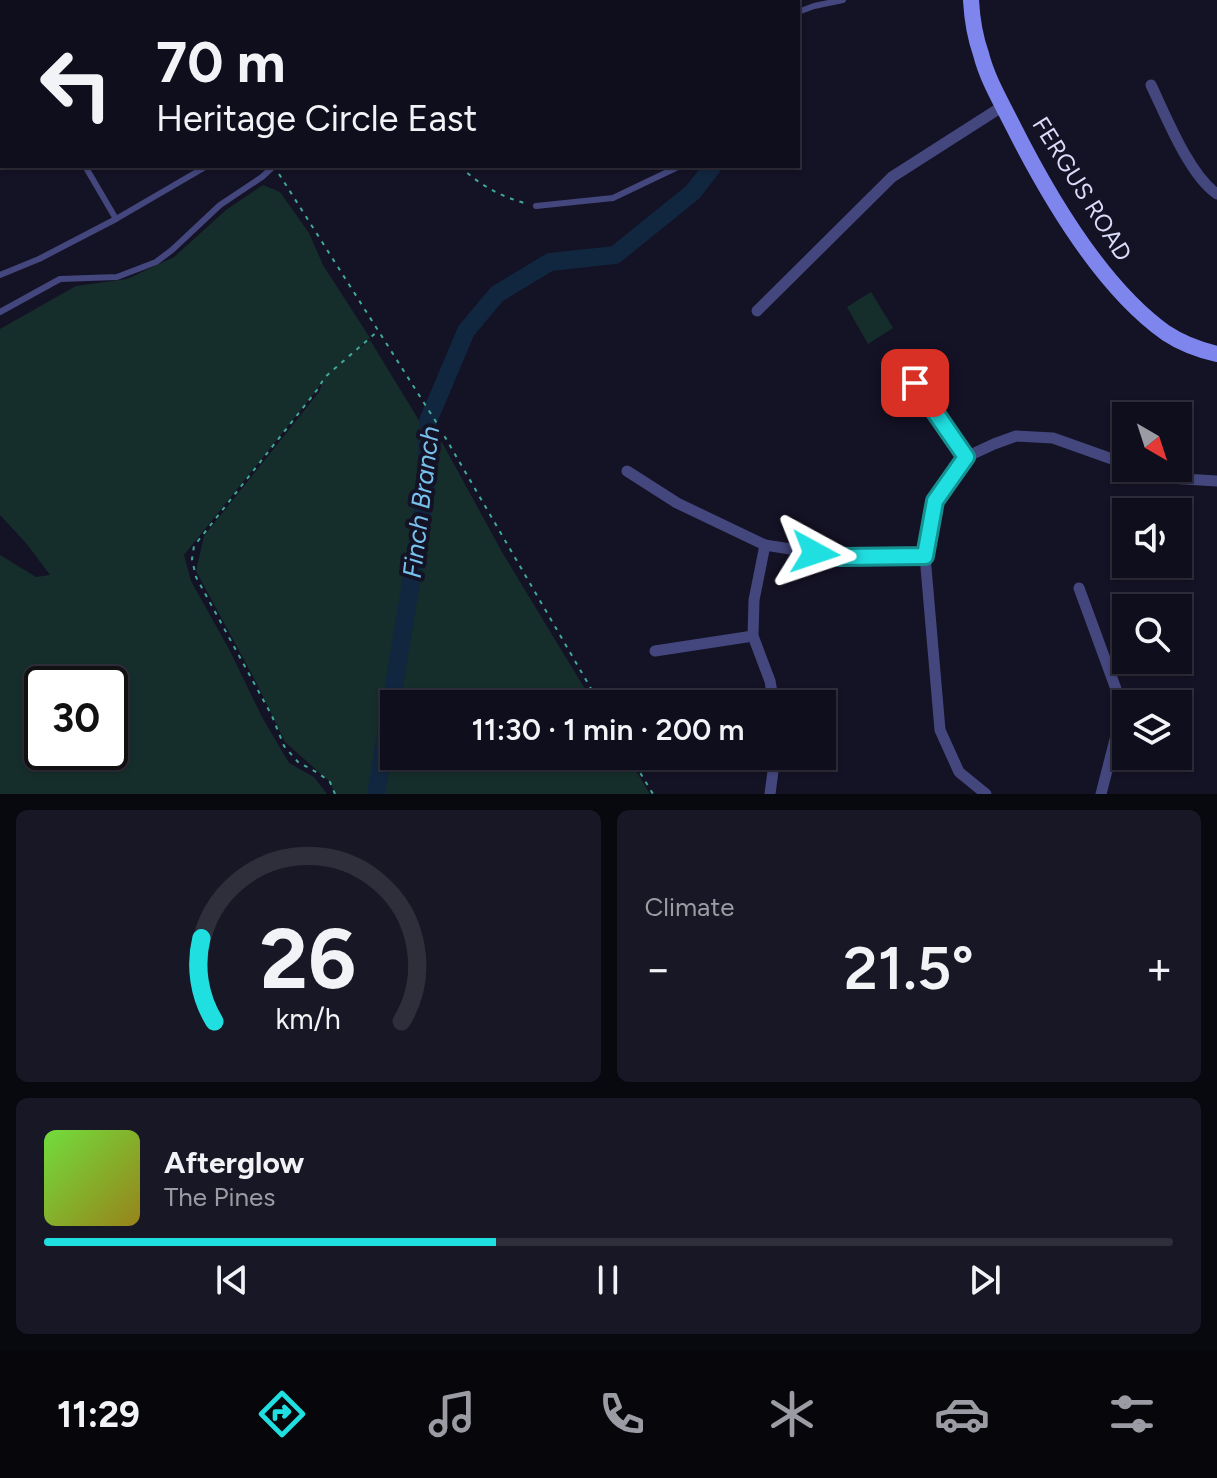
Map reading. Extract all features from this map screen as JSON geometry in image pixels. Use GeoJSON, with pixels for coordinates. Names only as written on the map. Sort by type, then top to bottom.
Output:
{"type":"FeatureCollection","features":[{"type":"Feature","properties":{"kind":"street","name":"FERGUS ROAD"},"geometry":{"type":"LineString","coordinates":[[971,0],[981,58],[1003,106],[1033,167],[1094,261],[1127,298],[1167,333],[1217,354]]}},
{"type":"Feature","properties":{"kind":"street"},"geometry":{"type":"LineString","coordinates":[[1151,85],[1179,144],[1209,188],[1217,194]]}},
{"type":"Feature","properties":{"kind":"street"},"geometry":{"type":"LineString","coordinates":[[757,311],[892,177],[1003,106]]}},
{"type":"Feature","properties":{"kind":"street"},"geometry":{"type":"LineString","coordinates":[[915,383],[966,457]]}},
{"type":"Feature","properties":{"kind":"street"},"geometry":{"type":"LineString","coordinates":[[986,794],[959,772],[940,730],[925,556],[935,501],[966,457],[1016,436],[1053,438],[1112,459]]}},
{"type":"Feature","properties":{"kind":"street"},"geometry":{"type":"LineString","coordinates":[[627,471],[677,503],[765,545],[841,557],[925,556]]}},
{"type":"Feature","properties":{"kind":"street"},"geometry":{"type":"LineString","coordinates":[[1192,479],[1217,481]]}},
{"type":"Feature","properties":{"kind":"street"},"geometry":{"type":"LineString","coordinates":[[765,545],[754,600],[753,636],[772,690]]}},
{"type":"Feature","properties":{"kind":"street"},"geometry":{"type":"LineString","coordinates":[[1079,588],[1116,689],[1121,716],[1101,794]]}},
{"type":"Feature","properties":{"kind":"street"},"geometry":{"type":"LineString","coordinates":[[655,651],[753,636]]}},
{"type":"Feature","properties":{"kind":"street"},"geometry":{"type":"LineString","coordinates":[[770,794],[773,770]]}},
{"type":"Feature","properties":{"kind":"lane"},"geometry":{"type":"LineString","coordinates":[[800,11],[843,0]]}},
{"type":"Feature","properties":{"kind":"lane"},"geometry":{"type":"LineString","coordinates":[[86,168],[116,219]]}},
{"type":"Feature","properties":{"kind":"lane"},"geometry":{"type":"LineString","coordinates":[[0,275],[39,259],[116,219],[204,168]]}},
{"type":"Feature","properties":{"kind":"lane"},"geometry":{"type":"LineString","coordinates":[[0,312],[60,279],[117,277],[156,262],[220,205],[272,168]]}},
{"type":"Feature","properties":{"kind":"lane"},"geometry":{"type":"LineString","coordinates":[[536,206],[613,198],[676,168]]}},
{"type":"Feature","properties":{"kind":"path"},"geometry":{"type":"LineString","coordinates":[[275,168],[428,408],[592,690]]}},
{"type":"Feature","properties":{"kind":"path"},"geometry":{"type":"LineString","coordinates":[[462,168],[494,193],[536,206]]}},
{"type":"Feature","properties":{"kind":"path"},"geometry":{"type":"LineString","coordinates":[[335,794],[330,782],[298,762],[284,746],[272,716],[196,577],[192,559],[194,546],[207,527],[325,377],[379,330]]}},
{"type":"Feature","properties":{"kind":"path"},"geometry":{"type":"LineString","coordinates":[[638,770],[653,794]]}},
{"type":"Feature","properties":{"kind":"green space"},"geometry":{"type":"Polygon","coordinates":[[[263,185],[280,192],[309,233],[323,265],[370,338],[353,353],[370,340],[420,422],[438,435],[502,552],[586,690],[380,690],[380,770],[635,770],[650,794],[335,794],[330,782],[285,742],[196,571],[204,536],[319,392],[324,379],[184,555],[191,581],[289,763],[314,777],[327,794],[0,794],[0,555],[36,577],[50,575],[0,515],[0,329],[76,286],[127,279],[174,257],[226,210],[263,185]]]}},
{"type":"Feature","properties":{"kind":"green space"},"geometry":{"type":"Polygon","coordinates":[[[871,292],[893,328],[868,344],[847,307],[871,292]]]}},
{"type":"Feature","properties":{"kind":"waterway","name":"Finch Branch"},"geometry":{"type":"LineString","coordinates":[[376,794],[426,492],[428,421],[466,331],[497,294],[550,262],[615,255],[693,192],[711,168]]}},
{"type":"Feature","properties":{"kind":"route"},"geometry":{"type":"LineString","coordinates":[[815,553],[841,557],[925,556],[935,501],[966,457],[915,383]]}}]}
